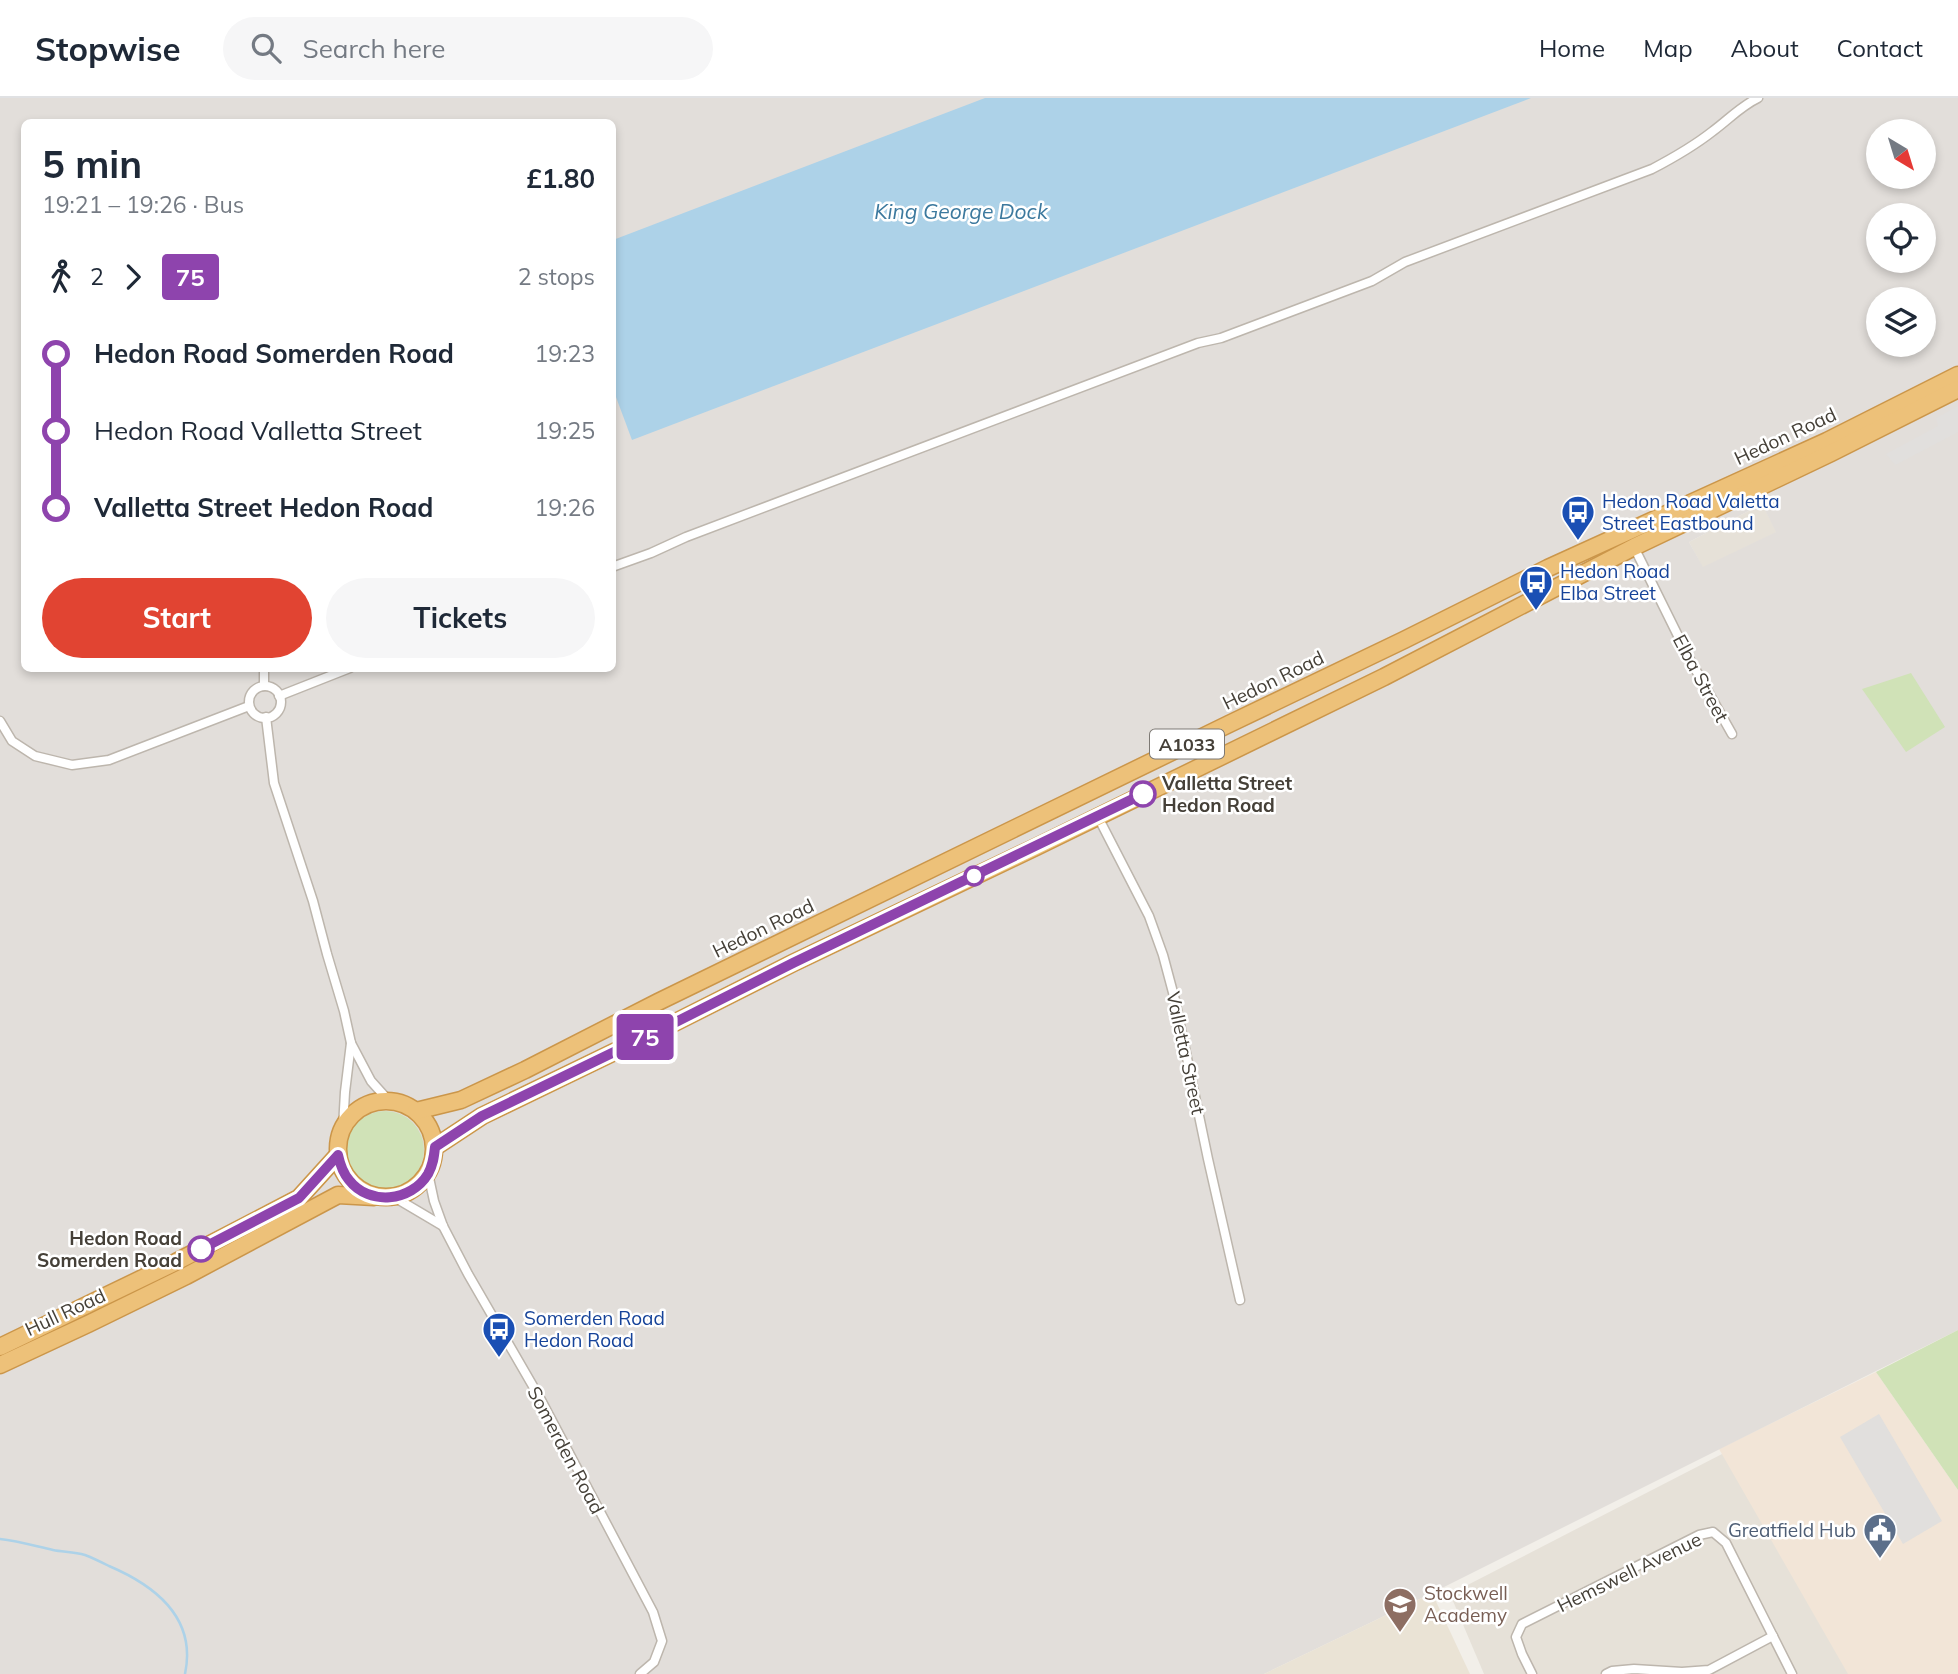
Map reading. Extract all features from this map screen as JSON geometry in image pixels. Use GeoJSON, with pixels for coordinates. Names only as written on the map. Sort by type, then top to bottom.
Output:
{"type":"FeatureCollection","features":[{"type":"Feature","properties":{"kind":"highway","name":"Hedon Road"},"geometry":{"type":"LineString","coordinates":[[416,1111],[461,1100],[525,1070],[658,1002],[1548,568],[1826,441],[1958,375]]}},
{"type":"Feature","properties":{"kind":"highway","name":"Hedon Road"},"geometry":{"type":"LineString","coordinates":[[435,1147],[482,1116],[1417,660],[1634,547],[1958,389]]}},
{"type":"Feature","properties":{"kind":"highway"},"geometry":{"type":"LineString","coordinates":[[389,1101],[416,1111],[426,1121],[435,1147],[433,1161],[419,1185],[408,1193],[394,1197],[374,1196],[361,1191],[349,1181],[338,1155],[338,1140],[343,1127],[362,1107],[389,1101]]}},
{"type":"Feature","properties":{"kind":"highway","name":"Hull Road"},"geometry":{"type":"LineString","coordinates":[[0,1347],[164,1268],[299,1198],[338,1155]]}},
{"type":"Feature","properties":{"kind":"highway","name":"Hull Road"},"geometry":{"type":"LineString","coordinates":[[0,1365],[187,1276],[338,1195],[374,1196]]}},
{"type":"Feature","properties":{"kind":"street"},"geometry":{"type":"LineString","coordinates":[[616,566],[686,537],[1072,390],[1198,343],[1233,334],[1372,281],[1405,262],[1652,169],[1712,132],[1749,102],[1758,98]]}},
{"type":"Feature","properties":{"kind":"street","name":"Elba Street"},"geometry":{"type":"LineString","coordinates":[[1634,547],[1689,658],[1732,734]]}},
{"type":"Feature","properties":{"kind":"street"},"geometry":{"type":"LineString","coordinates":[[264,672],[264,686]]}},
{"type":"Feature","properties":{"kind":"street"},"geometry":{"type":"LineString","coordinates":[[279,696],[340,672]]}},
{"type":"Feature","properties":{"kind":"street"},"geometry":{"type":"LineString","coordinates":[[264,686],[273,689],[280,701],[278,710],[266,717],[256,715],[249,706],[252,692],[264,686]]}},
{"type":"Feature","properties":{"kind":"street"},"geometry":{"type":"LineString","coordinates":[[0,721],[12,741],[35,756],[72,765],[109,760],[249,706]]}},
{"type":"Feature","properties":{"kind":"street"},"geometry":{"type":"LineString","coordinates":[[266,717],[274,783],[313,901],[351,1043],[371,1081],[389,1101]]}},
{"type":"Feature","properties":{"kind":"street","name":"Valletta Street"},"geometry":{"type":"LineString","coordinates":[[1098,817],[1149,916],[1163,955],[1240,1300]]}},
{"type":"Feature","properties":{"kind":"street"},"geometry":{"type":"LineString","coordinates":[[343,1127],[351,1043]]}},
{"type":"Feature","properties":{"kind":"street","name":"Somerden Road"},"geometry":{"type":"LineString","coordinates":[[428,1173],[443,1226],[541,1400],[653,1612],[662,1641],[654,1662],[640,1674]]}},
{"type":"Feature","properties":{"kind":"street"},"geometry":{"type":"LineString","coordinates":[[394,1197],[443,1226]]}},
{"type":"Feature","properties":{"kind":"street","name":"Hemswell Avenue"},"geometry":{"type":"LineString","coordinates":[[1532,1674],[1516,1637],[1521,1624],[1699,1535],[1713,1532],[1726,1543],[1792,1674]]}},
{"type":"Feature","properties":{"kind":"street"},"geometry":{"type":"LineString","coordinates":[[1606,1674],[1634,1669],[1682,1672],[1709,1670],[1773,1636]]}},
{"type":"Feature","properties":{"kind":"shaded area"},"geometry":{"type":"Polygon","coordinates":[[[0,98],[1958,98],[1958,1330],[1264,1674],[0,1674],[0,98]],[[1762,504],[1689,542],[1703,567],[1776,532],[1762,504]]]}},
{"type":"Feature","properties":{"kind":"shaded area"},"geometry":{"type":"Polygon","coordinates":[[[1958,406],[1958,432],[1895,465],[1886,454],[1938,426],[1936,418],[1958,406]]]}},
{"type":"Feature","properties":{"kind":"shaded area"},"geometry":{"type":"Polygon","coordinates":[[[1762,504],[1777,532],[1703,568],[1689,542],[1762,504]]]}},
{"type":"Feature","properties":{"kind":"shaded area"},"geometry":{"type":"Polygon","coordinates":[[[1876,1372],[1958,1490],[1958,1674],[1848,1674],[1719,1449],[1876,1372]]]}},
{"type":"Feature","properties":{"kind":"shaded area"},"geometry":{"type":"Polygon","coordinates":[[[1879,1414],[1942,1521],[1903,1544],[1840,1437],[1879,1414]]]}},
{"type":"Feature","properties":{"kind":"shaded area"},"geometry":{"type":"Polygon","coordinates":[[[1724,1453],[1849,1674],[1484,1674],[1450,1594],[1724,1453]]]}},
{"type":"Feature","properties":{"kind":"shaded area","name":"Stockwell Academy"},"geometry":{"type":"Polygon","coordinates":[[[1432,1593],[1470,1674],[1264,1674],[1432,1593]]]}},
{"type":"Feature","properties":{"kind":"green space"},"geometry":{"type":"Polygon","coordinates":[[[1911,673],[1945,727],[1906,752],[1862,689],[1911,673]]]}},
{"type":"Feature","properties":{"kind":"green space"},"geometry":{"type":"Polygon","coordinates":[[[385,1111],[400,1114],[417,1128],[424,1150],[421,1165],[407,1182],[385,1189],[370,1186],[353,1172],[346,1150],[349,1135],[363,1118],[385,1111]]]}},
{"type":"Feature","properties":{"kind":"green space"},"geometry":{"type":"Polygon","coordinates":[[[1958,1330],[1958,1490],[1876,1372],[1958,1330]]]}},
{"type":"Feature","properties":{"kind":"water","name":"King George Dock"},"geometry":{"type":"Polygon","coordinates":[[[985,98],[1531,98],[632,440],[616,397],[616,239],[985,98]]]}},
{"type":"Feature","properties":{"kind":"waterway"},"geometry":{"type":"LineString","coordinates":[[0,1539],[85,1555],[142,1583],[157,1594],[179,1620],[185,1636],[185,1674]]}},
{"type":"Feature","properties":{"kind":"bus line","name":"75"},"geometry":{"type":"LineString","coordinates":[[201,1249],[299,1198],[338,1155],[349,1181],[361,1191],[384,1198],[408,1193],[419,1185],[428,1173],[435,1147],[482,1116],[1143,794]]}},
{"type":"Feature","properties":{"kind":"place","name":"Hedon Road Valetta Street Eastbound"},"geometry":{"type":"Point","coordinates":[1578,542]}},
{"type":"Feature","properties":{"kind":"place","name":"Hedon Road Elba Street"},"geometry":{"type":"Point","coordinates":[1536,612]}},
{"type":"Feature","properties":{"kind":"place","name":"Valletta Street Hedon Road"},"geometry":{"type":"Point","coordinates":[1143,794]}},
{"type":"Feature","properties":{"kind":"place","name":"Hedon Road Somerden Road"},"geometry":{"type":"Point","coordinates":[201,1249]}},
{"type":"Feature","properties":{"kind":"place","name":"Somerden Road Hedon Road"},"geometry":{"type":"Point","coordinates":[499,1359]}},
{"type":"Feature","properties":{"kind":"place","name":"Greatfield Hub"},"geometry":{"type":"Point","coordinates":[1880,1560]}},
{"type":"Feature","properties":{"kind":"place","name":"Stockwell Academy"},"geometry":{"type":"Point","coordinates":[1400,1634]}}]}
